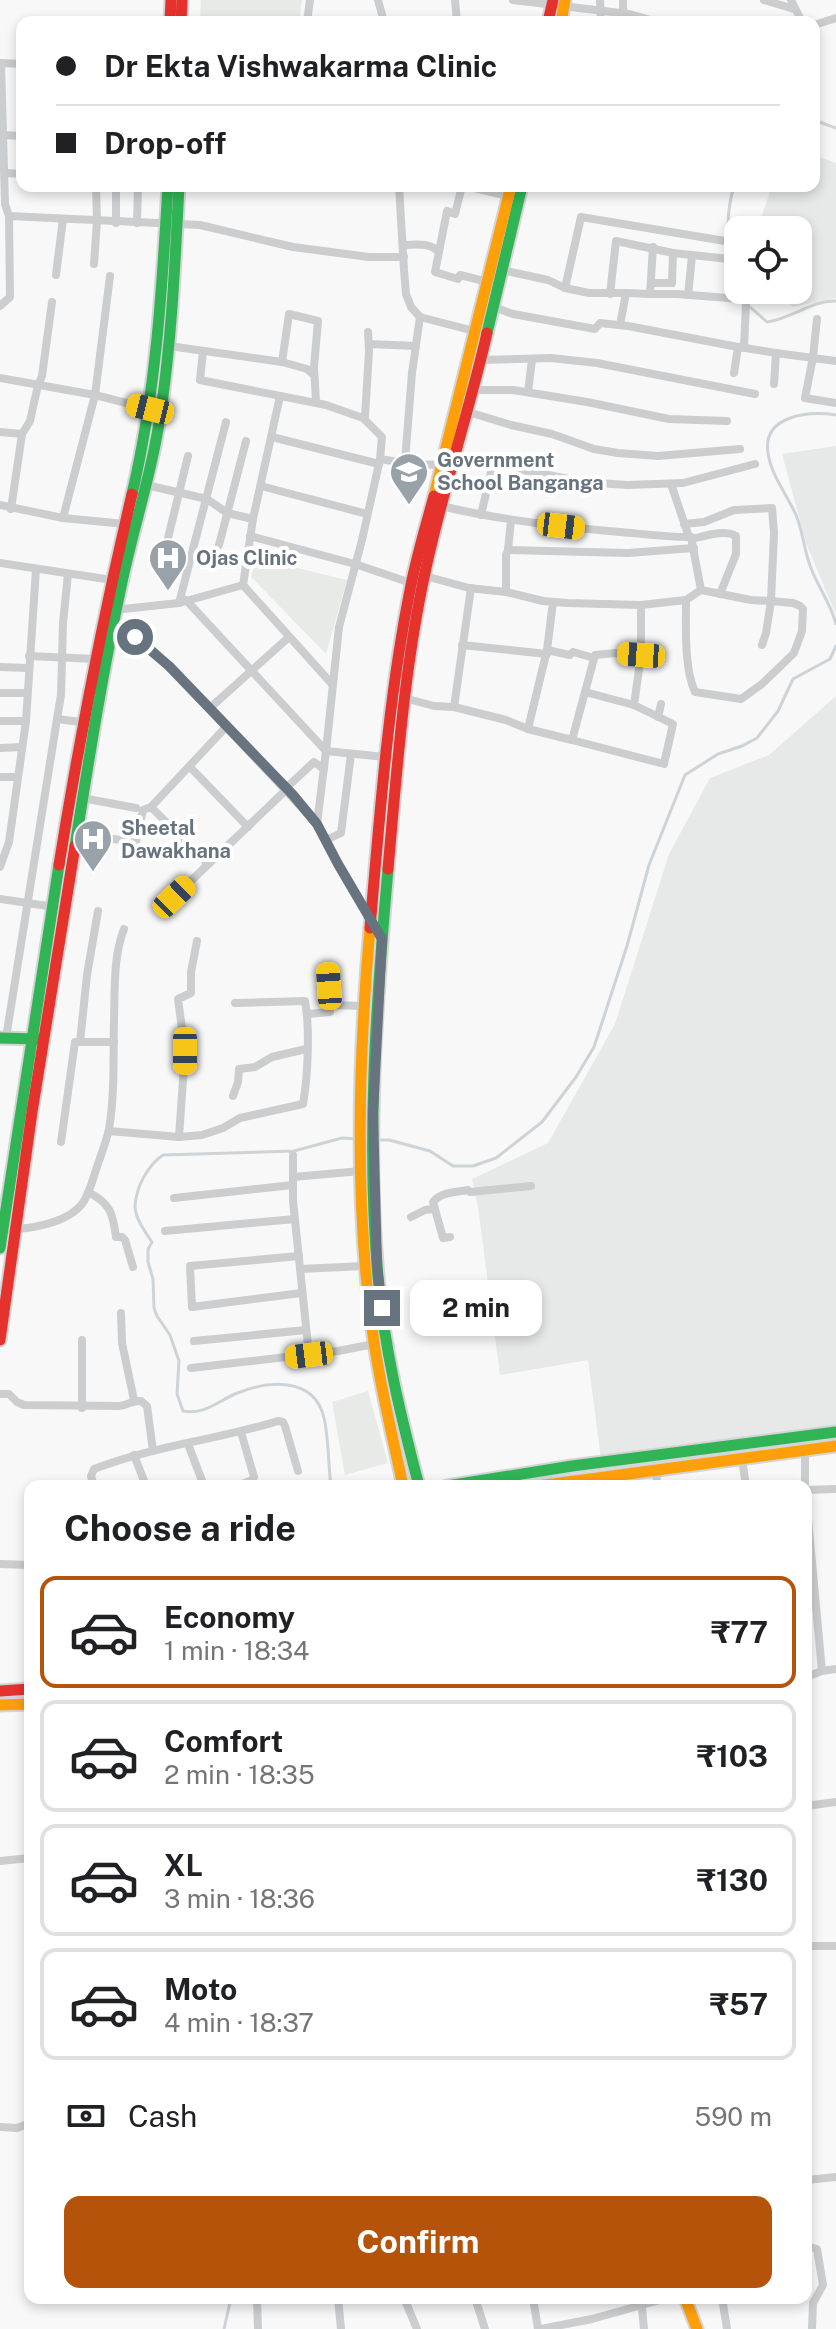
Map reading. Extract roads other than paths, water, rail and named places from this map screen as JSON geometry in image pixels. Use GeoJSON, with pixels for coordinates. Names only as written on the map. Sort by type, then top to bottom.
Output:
{"type":"FeatureCollection","features":[{"type":"Feature","properties":{"kind":"main road"},"geometry":{"type":"LineString","coordinates":[[66,859],[82,798],[95,659],[113,614],[112,580],[125,524],[158,425],[170,262],[168,192]]}},
{"type":"Feature","properties":{"kind":"main road"},"geometry":{"type":"LineString","coordinates":[[171,224],[178,192]]}},
{"type":"Feature","properties":{"kind":"main road"},"geometry":{"type":"LineString","coordinates":[[417,1480],[403,1427],[382,1308],[367,1150],[360,1119],[363,1006],[385,757],[395,680],[419,582],[474,390],[488,282],[510,192]]}},
{"type":"Feature","properties":{"kind":"main road"},"geometry":{"type":"LineString","coordinates":[[402,1480],[374,1344],[365,1266],[361,1171],[373,1113],[382,939],[404,698],[419,582],[441,465],[482,333],[494,307],[521,192]]}},
{"type":"Feature","properties":{"kind":"main road"},"geometry":{"type":"LineString","coordinates":[[0,1340],[8,1229],[88,723],[140,484],[150,409],[163,347]]}},
{"type":"Feature","properties":{"kind":"main road"},"geometry":{"type":"LineString","coordinates":[[3,1038],[38,1039]]}},
{"type":"Feature","properties":{"kind":"main road"},"geometry":{"type":"LineString","coordinates":[[0,1248],[8,1229]]}},
{"type":"Feature","properties":{"kind":"main road"},"geometry":{"type":"LineString","coordinates":[[484,1480],[836,1432]]}},
{"type":"Feature","properties":{"kind":"main road"},"geometry":{"type":"LineString","coordinates":[[607,1480],[656,1470],[836,1446]]}},
{"type":"Feature","properties":{"kind":"main road"},"geometry":{"type":"LineString","coordinates":[[0,1691],[24,1689]]}},
{"type":"Feature","properties":{"kind":"main road"},"geometry":{"type":"LineString","coordinates":[[0,1705],[24,1704]]}},
{"type":"Feature","properties":{"kind":"main road"},"geometry":{"type":"LineString","coordinates":[[687,2304],[697,2329]]}},
{"type":"Feature","properties":{"kind":"street"},"geometry":{"type":"LineString","coordinates":[[513,0],[558,2],[635,16]]}},
{"type":"Feature","properties":{"kind":"street"},"geometry":{"type":"LineString","coordinates":[[600,0],[600,16]]}},
{"type":"Feature","properties":{"kind":"street"},"geometry":{"type":"LineString","coordinates":[[623,0],[623,13]]}},
{"type":"Feature","properties":{"kind":"street"},"geometry":{"type":"LineString","coordinates":[[764,0],[793,4]]}},
{"type":"Feature","properties":{"kind":"street"},"geometry":{"type":"LineString","coordinates":[[0,63],[5,173],[2,204],[9,216],[10,297],[0,306]]}},
{"type":"Feature","properties":{"kind":"street"},"geometry":{"type":"LineString","coordinates":[[5,173],[16,174]]}},
{"type":"Feature","properties":{"kind":"street"},"geometry":{"type":"LineString","coordinates":[[94,264],[96,192]]}},
{"type":"Feature","properties":{"kind":"street"},"geometry":{"type":"LineString","coordinates":[[116,192],[116,223]]}},
{"type":"Feature","properties":{"kind":"street"},"geometry":{"type":"LineString","coordinates":[[137,223],[138,192]]}},
{"type":"Feature","properties":{"kind":"street"},"geometry":{"type":"LineString","coordinates":[[399,192],[406,294],[411,307],[420,317],[482,333]]}},
{"type":"Feature","properties":{"kind":"street"},"geometry":{"type":"LineString","coordinates":[[462,192],[455,214],[447,211],[435,272],[458,279],[460,275],[488,282]]}},
{"type":"Feature","properties":{"kind":"street"},"geometry":{"type":"LineString","coordinates":[[9,216],[224,229],[293,247],[369,257],[404,257]]}},
{"type":"Feature","properties":{"kind":"street"},"geometry":{"type":"LineString","coordinates":[[565,288],[581,217],[724,241]]}},
{"type":"Feature","properties":{"kind":"street"},"geometry":{"type":"LineString","coordinates":[[56,275],[63,219]]}},
{"type":"Feature","properties":{"kind":"street"},"geometry":{"type":"LineString","coordinates":[[610,294],[616,241],[673,253],[724,259]]}},
{"type":"Feature","properties":{"kind":"street"},"geometry":{"type":"LineString","coordinates":[[403,245],[425,245],[438,251]]}},
{"type":"Feature","properties":{"kind":"street"},"geometry":{"type":"LineString","coordinates":[[650,294],[653,247]]}},
{"type":"Feature","properties":{"kind":"street"},"geometry":{"type":"LineString","coordinates":[[652,283],[672,283],[673,253]]}},
{"type":"Feature","properties":{"kind":"street"},"geometry":{"type":"LineString","coordinates":[[688,295],[692,256]]}},
{"type":"Feature","properties":{"kind":"street"},"geometry":{"type":"LineString","coordinates":[[502,270],[589,293],[741,299],[746,303],[741,348],[734,373]]}},
{"type":"Feature","properties":{"kind":"street"},"geometry":{"type":"LineString","coordinates":[[63,518],[95,395],[110,276]]}},
{"type":"Feature","properties":{"kind":"street"},"geometry":{"type":"LineString","coordinates":[[620,325],[626,293]]}},
{"type":"Feature","properties":{"kind":"street"},"geometry":{"type":"LineString","coordinates":[[11,509],[22,434],[30,421],[42,376],[52,302]]}},
{"type":"Feature","properties":{"kind":"street"},"geometry":{"type":"LineString","coordinates":[[494,307],[513,314],[595,329],[600,323],[620,325],[741,348],[836,361]]}},
{"type":"Feature","properties":{"kind":"street"},"geometry":{"type":"LineString","coordinates":[[282,362],[289,314],[318,321],[314,375],[316,402]]}},
{"type":"Feature","properties":{"kind":"street"},"geometry":{"type":"LineString","coordinates":[[405,461],[420,317]]}},
{"type":"Feature","properties":{"kind":"street"},"geometry":{"type":"LineString","coordinates":[[817,319],[805,398],[836,403]]}},
{"type":"Feature","properties":{"kind":"street"},"geometry":{"type":"LineString","coordinates":[[363,418],[368,332]]}},
{"type":"Feature","properties":{"kind":"street"},"geometry":{"type":"LineString","coordinates":[[369,344],[416,346]]}},
{"type":"Feature","properties":{"kind":"street"},"geometry":{"type":"LineString","coordinates":[[163,347],[282,362],[307,369],[314,375]]}},
{"type":"Feature","properties":{"kind":"street"},"geometry":{"type":"LineString","coordinates":[[203,351],[200,380],[316,402],[363,418],[382,437],[380,461],[339,627],[317,824]]}},
{"type":"Feature","properties":{"kind":"street"},"geometry":{"type":"LineString","coordinates":[[774,384],[776,353]]}},
{"type":"Feature","properties":{"kind":"street"},"geometry":{"type":"LineString","coordinates":[[480,360],[551,358],[597,363],[755,394]]}},
{"type":"Feature","properties":{"kind":"street"},"geometry":{"type":"LineString","coordinates":[[528,392],[532,360]]}},
{"type":"Feature","properties":{"kind":"street"},"geometry":{"type":"LineString","coordinates":[[0,378],[95,395],[150,409]]}},
{"type":"Feature","properties":{"kind":"street"},"geometry":{"type":"LineString","coordinates":[[474,390],[528,392],[669,419],[727,421]]}},
{"type":"Feature","properties":{"kind":"street"},"geometry":{"type":"LineString","coordinates":[[280,396],[253,519],[243,585],[332,684]]}},
{"type":"Feature","properties":{"kind":"street"},"geometry":{"type":"LineString","coordinates":[[468,412],[552,434],[594,449],[618,453],[658,456],[740,449]]}},
{"type":"Feature","properties":{"kind":"street"},"geometry":{"type":"LineString","coordinates":[[182,602],[226,422]]}},
{"type":"Feature","properties":{"kind":"street"},"geometry":{"type":"LineString","coordinates":[[0,432],[22,434]]}},
{"type":"Feature","properties":{"kind":"street"},"geometry":{"type":"LineString","coordinates":[[272,437],[380,461],[441,465]]}},
{"type":"Feature","properties":{"kind":"street"},"geometry":{"type":"LineString","coordinates":[[219,545],[246,441]]}},
{"type":"Feature","properties":{"kind":"street"},"geometry":{"type":"LineString","coordinates":[[456,455],[584,482],[627,485],[683,483],[755,464]]}},
{"type":"Feature","properties":{"kind":"street"},"geometry":{"type":"LineString","coordinates":[[168,538],[188,456]]}},
{"type":"Feature","properties":{"kind":"street"},"geometry":{"type":"LineString","coordinates":[[481,515],[493,464]]}},
{"type":"Feature","properties":{"kind":"street"},"geometry":{"type":"LineString","coordinates":[[140,484],[207,499],[227,513],[253,519]]}},
{"type":"Feature","properties":{"kind":"street"},"geometry":{"type":"LineString","coordinates":[[671,484],[691,541],[701,590]]}},
{"type":"Feature","properties":{"kind":"street"},"geometry":{"type":"LineString","coordinates":[[261,486],[367,514]]}},
{"type":"Feature","properties":{"kind":"street"},"geometry":{"type":"LineString","coordinates":[[0,505],[63,518],[125,524]]}},
{"type":"Feature","properties":{"kind":"street"},"geometry":{"type":"LineString","coordinates":[[441,506],[511,520],[691,541]]}},
{"type":"Feature","properties":{"kind":"street"},"geometry":{"type":"LineString","coordinates":[[684,524],[704,522],[734,510],[772,508],[771,601],[762,645]]}},
{"type":"Feature","properties":{"kind":"street"},"geometry":{"type":"LineString","coordinates":[[506,592],[506,555],[511,520]]}},
{"type":"Feature","properties":{"kind":"street"},"geometry":{"type":"LineString","coordinates":[[508,550],[628,553],[731,533],[736,536],[736,554],[720,594]]}},
{"type":"Feature","properties":{"kind":"street"},"geometry":{"type":"LineString","coordinates":[[250,536],[419,582],[506,592],[553,602],[641,605],[686,600],[701,590],[751,600],[793,603],[803,609],[802,631],[794,653],[762,684],[741,699],[695,692],[686,638],[686,600]]}},
{"type":"Feature","properties":{"kind":"street"},"geometry":{"type":"LineString","coordinates":[[0,563],[112,580]]}},
{"type":"Feature","properties":{"kind":"street"},"geometry":{"type":"LineString","coordinates":[[0,867],[26,721],[36,569]]}},
{"type":"Feature","properties":{"kind":"street"},"geometry":{"type":"LineString","coordinates":[[3,1038],[61,695],[68,574]]}},
{"type":"Feature","properties":{"kind":"street"},"geometry":{"type":"LineString","coordinates":[[113,614],[182,602],[243,585]]}},
{"type":"Feature","properties":{"kind":"street"},"geometry":{"type":"LineString","coordinates":[[454,707],[471,588]]}},
{"type":"Feature","properties":{"kind":"street"},"geometry":{"type":"LineString","coordinates":[[182,602],[326,751],[385,757]]}},
{"type":"Feature","properties":{"kind":"street"},"geometry":{"type":"LineString","coordinates":[[528,729],[547,652],[553,602]]}},
{"type":"Feature","properties":{"kind":"street"},"geometry":{"type":"LineString","coordinates":[[634,705],[641,655],[641,605]]}},
{"type":"Feature","properties":{"kind":"street"},"geometry":{"type":"LineString","coordinates":[[113,614],[210,708],[317,824],[382,939]]}},
{"type":"Feature","properties":{"kind":"street"},"geometry":{"type":"LineString","coordinates":[[210,708],[289,637]]}},
{"type":"Feature","properties":{"kind":"street"},"geometry":{"type":"LineString","coordinates":[[462,645],[570,655],[573,652],[594,658]]}},
{"type":"Feature","properties":{"kind":"street"},"geometry":{"type":"LineString","coordinates":[[572,740],[595,655],[641,655]]}},
{"type":"Feature","properties":{"kind":"street"},"geometry":{"type":"LineString","coordinates":[[29,656],[95,659]]}},
{"type":"Feature","properties":{"kind":"street"},"geometry":{"type":"LineString","coordinates":[[0,667],[28,668]]}},
{"type":"Feature","properties":{"kind":"street"},"geometry":{"type":"LineString","coordinates":[[404,698],[506,720],[528,729],[664,764],[673,724],[634,705],[585,692]]}},
{"type":"Feature","properties":{"kind":"street"},"geometry":{"type":"LineString","coordinates":[[0,693],[27,693]]}},
{"type":"Feature","properties":{"kind":"street"},"geometry":{"type":"LineString","coordinates":[[658,717],[661,704]]}},
{"type":"Feature","properties":{"kind":"street"},"geometry":{"type":"LineString","coordinates":[[57,719],[88,723]]}},
{"type":"Feature","properties":{"kind":"street"},"geometry":{"type":"LineString","coordinates":[[0,721],[26,721]]}},
{"type":"Feature","properties":{"kind":"street"},"geometry":{"type":"LineString","coordinates":[[136,842],[143,810],[151,807],[226,727]]}},
{"type":"Feature","properties":{"kind":"street"},"geometry":{"type":"LineString","coordinates":[[0,748],[22,747]]}},
{"type":"Feature","properties":{"kind":"street"},"geometry":{"type":"LineString","coordinates":[[326,840],[341,833],[351,754]]}},
{"type":"Feature","properties":{"kind":"street"},"geometry":{"type":"LineString","coordinates":[[174,897],[314,762],[324,769]]}},
{"type":"Feature","properties":{"kind":"street"},"geometry":{"type":"LineString","coordinates":[[190,767],[248,827]]}},
{"type":"Feature","properties":{"kind":"street"},"geometry":{"type":"LineString","coordinates":[[0,777],[17,777]]}},
{"type":"Feature","properties":{"kind":"street"},"geometry":{"type":"LineString","coordinates":[[82,798],[136,808]]}},
{"type":"Feature","properties":{"kind":"street"},"geometry":{"type":"LineString","coordinates":[[151,807],[208,864]]}},
{"type":"Feature","properties":{"kind":"street"},"geometry":{"type":"LineString","coordinates":[[113,839],[147,846]]}},
{"type":"Feature","properties":{"kind":"street"},"geometry":{"type":"LineString","coordinates":[[0,899],[58,907]]}},
{"type":"Feature","properties":{"kind":"street"},"geometry":{"type":"LineString","coordinates":[[80,1042],[98,911]]}},
{"type":"Feature","properties":{"kind":"street"},"geometry":{"type":"LineString","coordinates":[[8,1229],[70,1215],[83,1203],[88,1192],[109,1131],[116,971],[119,941],[124,929]]}},
{"type":"Feature","properties":{"kind":"street"},"geometry":{"type":"LineString","coordinates":[[179,1137],[185,1051],[178,999],[191,993],[191,972],[197,941]]}},
{"type":"Feature","properties":{"kind":"street"},"geometry":{"type":"LineString","coordinates":[[308,1014],[330,1012],[328,968]]}},
{"type":"Feature","properties":{"kind":"street"},"geometry":{"type":"LineString","coordinates":[[109,1131],[179,1137],[202,1135],[240,1118],[303,1104],[308,1014],[305,1001],[235,1003]]}},
{"type":"Feature","properties":{"kind":"street"},"geometry":{"type":"LineString","coordinates":[[330,1005],[363,1006]]}},
{"type":"Feature","properties":{"kind":"street"},"geometry":{"type":"LineString","coordinates":[[61,1142],[75,1042],[114,1042]]}},
{"type":"Feature","properties":{"kind":"street"},"geometry":{"type":"LineString","coordinates":[[233,1096],[239,1069],[255,1067],[272,1057],[306,1049]]}},
{"type":"Feature","properties":{"kind":"street"},"geometry":{"type":"LineString","coordinates":[[293,1155],[295,1219],[309,1355]]}},
{"type":"Feature","properties":{"kind":"street"},"geometry":{"type":"LineString","coordinates":[[174,1198],[361,1171]]}},
{"type":"Feature","properties":{"kind":"street"},"geometry":{"type":"LineString","coordinates":[[450,1237],[443,1238],[434,1209],[436,1198],[447,1193],[531,1186]]}},
{"type":"Feature","properties":{"kind":"street"},"geometry":{"type":"LineString","coordinates":[[88,1192],[105,1201],[114,1220],[116,1237],[125,1240],[133,1267]]}},
{"type":"Feature","properties":{"kind":"street"},"geometry":{"type":"LineString","coordinates":[[411,1217],[434,1209]]}},
{"type":"Feature","properties":{"kind":"street"},"geometry":{"type":"LineString","coordinates":[[165,1231],[295,1219]]}},
{"type":"Feature","properties":{"kind":"street"},"geometry":{"type":"LineString","coordinates":[[299,1256],[190,1266],[192,1307],[301,1293]]}},
{"type":"Feature","properties":{"kind":"street"},"geometry":{"type":"LineString","coordinates":[[300,1269],[365,1266]]}},
{"type":"Feature","properties":{"kind":"street"},"geometry":{"type":"LineString","coordinates":[[121,1313],[122,1343],[134,1400]]}},
{"type":"Feature","properties":{"kind":"street"},"geometry":{"type":"LineString","coordinates":[[194,1341],[306,1330]]}},
{"type":"Feature","properties":{"kind":"street"},"geometry":{"type":"LineString","coordinates":[[82,1340],[82,1408]]}},
{"type":"Feature","properties":{"kind":"street"},"geometry":{"type":"LineString","coordinates":[[191,1368],[309,1355],[374,1344]]}},
{"type":"Feature","properties":{"kind":"street"},"geometry":{"type":"LineString","coordinates":[[0,1394],[9,1394],[24,1405],[82,1408],[141,1401],[147,1406],[153,1451]]}},
{"type":"Feature","properties":{"kind":"street"},"geometry":{"type":"LineString","coordinates":[[92,1480],[94,1469],[134,1455],[278,1421],[283,1422],[298,1471]]}},
{"type":"Feature","properties":{"kind":"street"},"geometry":{"type":"LineString","coordinates":[[241,1432],[254,1477],[252,1480]]}},
{"type":"Feature","properties":{"kind":"street"},"geometry":{"type":"LineString","coordinates":[[188,1444],[202,1480]]}},
{"type":"Feature","properties":{"kind":"street"},"geometry":{"type":"LineString","coordinates":[[805,1451],[806,1480]]}},
{"type":"Feature","properties":{"kind":"street"},"geometry":{"type":"LineString","coordinates":[[134,1455],[144,1480]]}},
{"type":"Feature","properties":{"kind":"street"},"geometry":{"type":"LineString","coordinates":[[742,1459],[745,1480]]}},
{"type":"Feature","properties":{"kind":"street"},"geometry":{"type":"LineString","coordinates":[[656,1470],[657,1480]]}},
{"type":"Feature","properties":{"kind":"street"},"geometry":{"type":"LineString","coordinates":[[812,1488],[836,1489]]}},
{"type":"Feature","properties":{"kind":"street"},"geometry":{"type":"LineString","coordinates":[[0,1564],[24,1565]]}},
{"type":"Feature","properties":{"kind":"street"},"geometry":{"type":"LineString","coordinates":[[812,1583],[822,1671]]}},
{"type":"Feature","properties":{"kind":"street"},"geometry":{"type":"LineString","coordinates":[[812,1675],[836,1669]]}},
{"type":"Feature","properties":{"kind":"street"},"geometry":{"type":"LineString","coordinates":[[812,1805],[836,1802]]}},
{"type":"Feature","properties":{"kind":"street"},"geometry":{"type":"LineString","coordinates":[[0,1861],[24,1859]]}},
{"type":"Feature","properties":{"kind":"street"},"geometry":{"type":"LineString","coordinates":[[812,1946],[836,1946]]}},
{"type":"Feature","properties":{"kind":"street"},"geometry":{"type":"LineString","coordinates":[[0,2127],[24,2125]]}},
{"type":"Feature","properties":{"kind":"street"},"geometry":{"type":"LineString","coordinates":[[812,2179],[836,2177]]}},
{"type":"Feature","properties":{"kind":"street"},"geometry":{"type":"LineString","coordinates":[[812,2248],[817,2249],[823,2285],[813,2303],[812,2329]]}},
{"type":"Feature","properties":{"kind":"street"},"geometry":{"type":"LineString","coordinates":[[257,2304],[258,2329]]}},
{"type":"Feature","properties":{"kind":"street"},"geometry":{"type":"LineString","coordinates":[[339,2304],[341,2329]]}},
{"type":"Feature","properties":{"kind":"street"},"geometry":{"type":"LineString","coordinates":[[407,2304],[417,2329]]}},
{"type":"Feature","properties":{"kind":"street"},"geometry":{"type":"LineString","coordinates":[[477,2304],[485,2329]]}},
{"type":"Feature","properties":{"kind":"street"},"geometry":{"type":"LineString","coordinates":[[534,2304],[540,2329],[592,2319],[634,2304]]}},
{"type":"Feature","properties":{"kind":"street"},"geometry":{"type":"LineString","coordinates":[[642,2304],[644,2329]]}},
{"type":"Feature","properties":{"kind":"street"},"geometry":{"type":"LineString","coordinates":[[723,2304],[727,2329]]}},
{"type":"Feature","properties":{"kind":"waterway"},"geometry":{"type":"LineString","coordinates":[[820,122],[836,128]]}},
{"type":"Feature","properties":{"kind":"waterway"},"geometry":{"type":"LineString","coordinates":[[729,216],[733,192]]}},
{"type":"Feature","properties":{"kind":"waterway"},"geometry":{"type":"LineString","coordinates":[[750,307],[767,322],[818,303],[836,301]]}},
{"type":"Feature","properties":{"kind":"waterway"},"geometry":{"type":"LineString","coordinates":[[836,415],[813,414],[790,418],[772,430],[768,440],[770,461],[796,515],[811,568],[836,624]]}},
{"type":"Feature","properties":{"kind":"waterway"},"geometry":{"type":"LineString","coordinates":[[376,1140],[389,1140],[430,1151],[453,1166],[473,1166],[496,1158],[542,1122],[594,1047],[649,865],[685,775],[718,754],[757,738],[778,711],[793,679],[830,659],[836,646]]}},
{"type":"Feature","properties":{"kind":"waterway"},"geometry":{"type":"LineString","coordinates":[[331,1480],[324,1418],[319,1404],[300,1388],[261,1386],[204,1409],[183,1411],[177,1394],[179,1361],[170,1335],[154,1308],[153,1279],[148,1262],[148,1249],[152,1242],[135,1206],[144,1177],[163,1155],[294,1151],[342,1138],[356,1139]]}},
{"type":"Feature","properties":{"kind":"waterway"},"geometry":{"type":"LineString","coordinates":[[224,2329],[230,2304]]}},
{"type":"Feature","properties":{"kind":"place","name":"Government School Banganga"},"geometry":{"type":"Point","coordinates":[409,506]}},
{"type":"Feature","properties":{"kind":"place","name":"Ojas Clinic"},"geometry":{"type":"Point","coordinates":[168,592]}},
{"type":"Feature","properties":{"kind":"place","name":"Sheetal Dawakhana"},"geometry":{"type":"Point","coordinates":[93,873]}}]}
